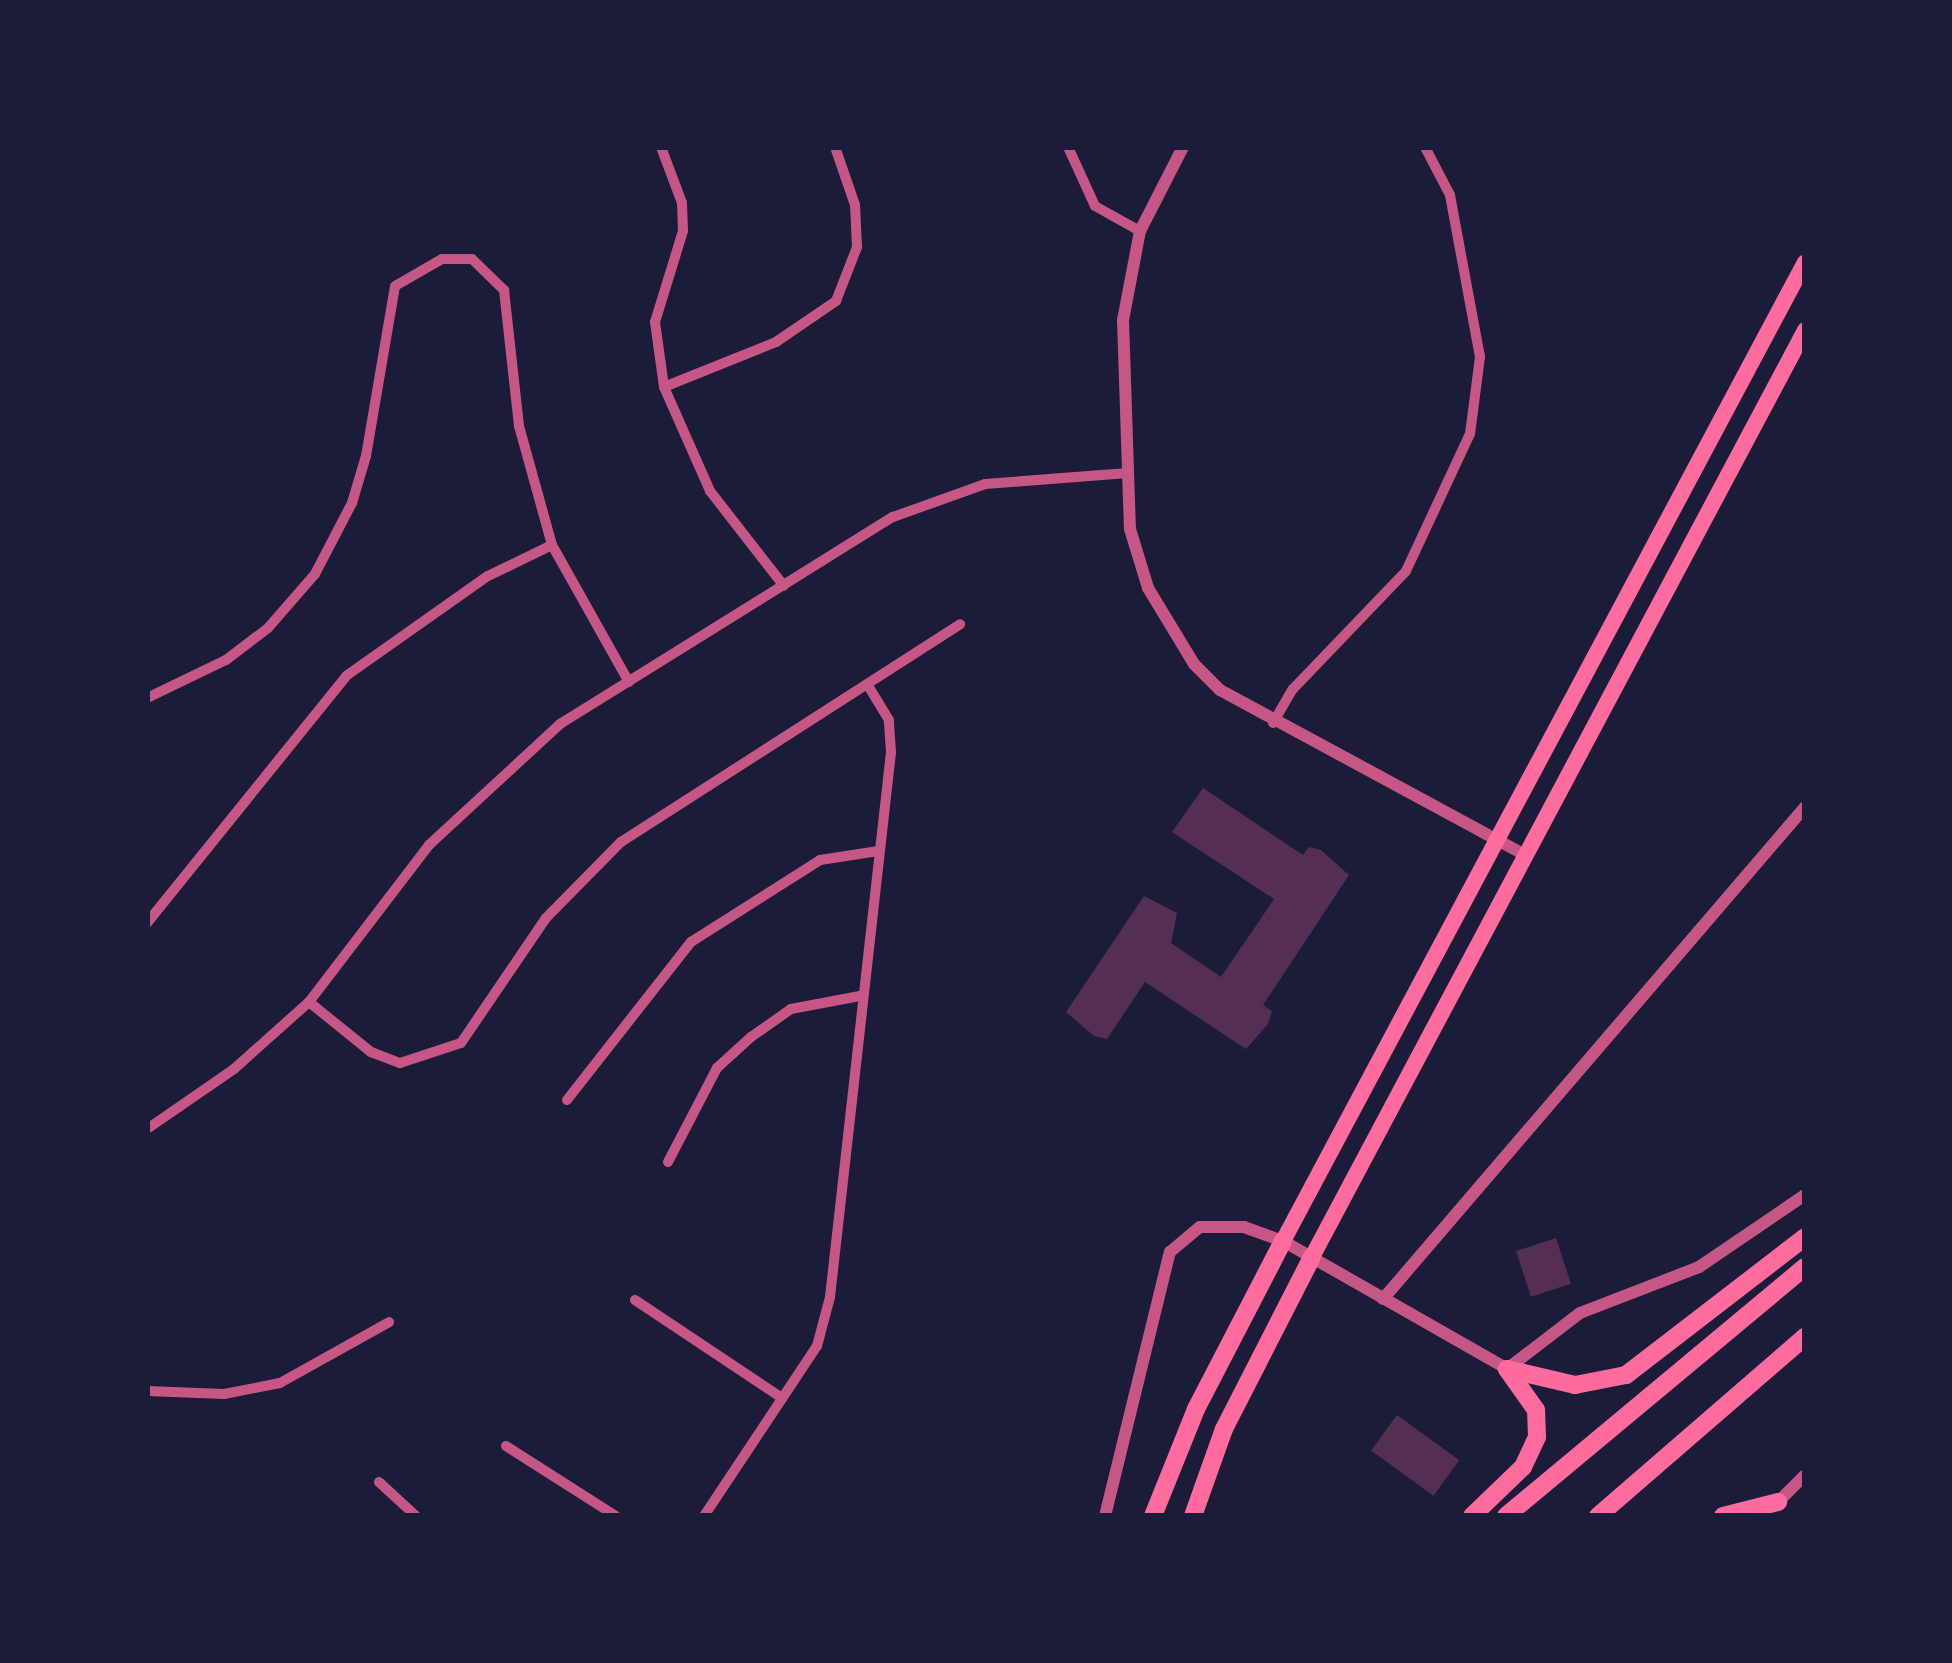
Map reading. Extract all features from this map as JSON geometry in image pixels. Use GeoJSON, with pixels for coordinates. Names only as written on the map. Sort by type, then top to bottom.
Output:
{"type":"FeatureCollection","features":[{"type":"Feature","properties":{"kind":"highway"},"geometry":{"type":"LineString","coordinates":[[1507,1369],[1575,1385],[1626,1376],[1805,1237]]}},
{"type":"Feature","properties":{"kind":"highway"},"geometry":{"type":"LineString","coordinates":[[1154,1516],[1212,1375],[1283,1240]]}},
{"type":"Feature","properties":{"kind":"highway"},"geometry":{"type":"LineString","coordinates":[[1193,1516],[1224,1429],[1312,1257]]}},
{"type":"Feature","properties":{"kind":"highway"},"geometry":{"type":"LineString","coordinates":[[1507,1516],[1805,1268]]}},
{"type":"Feature","properties":{"kind":"highway"},"geometry":{"type":"LineString","coordinates":[[1598,1516],[1805,1337]]}},
{"type":"Feature","properties":{"kind":"highway"},"geometry":{"type":"LineString","coordinates":[[1472,1516],[1523,1467],[1537,1437],[1536,1410],[1507,1369]]}},
{"type":"Feature","properties":{"kind":"highway"},"geometry":{"type":"LineString","coordinates":[[1723,1516],[1780,1509]]}},
{"type":"Feature","properties":{"kind":"main road"},"geometry":{"type":"LineString","coordinates":[[1283,1240],[1500,842],[1805,262]]}},
{"type":"Feature","properties":{"kind":"main road"},"geometry":{"type":"LineString","coordinates":[[1312,1257],[1805,330]]}},
{"type":"Feature","properties":{"kind":"street"},"geometry":{"type":"LineString","coordinates":[[661,147],[683,231],[655,322],[664,387],[710,491],[784,586]]}},
{"type":"Feature","properties":{"kind":"street"},"geometry":{"type":"LineString","coordinates":[[664,387],[776,342],[836,301],[857,247],[855,205],[836,147]]}},
{"type":"Feature","properties":{"kind":"street"},"geometry":{"type":"LineString","coordinates":[[1068,147],[1095,206],[1140,231]]}},
{"type":"Feature","properties":{"kind":"street"},"geometry":{"type":"LineString","coordinates":[[1183,147],[1140,231],[1123,320],[1130,529],[1160,610],[1193,664],[1273,723],[1527,856]]}},
{"type":"Feature","properties":{"kind":"street"},"geometry":{"type":"LineString","coordinates":[[1273,723],[1293,689],[1406,571],[1470,434],[1480,358],[1467,275],[1450,196],[1425,147]]}},
{"type":"Feature","properties":{"kind":"street"},"geometry":{"type":"LineString","coordinates":[[147,698],[226,660],[268,628],[315,574],[352,503],[380,405],[382,327],[395,286],[417,268],[472,259],[504,290],[519,425],[552,545],[629,682]]}},
{"type":"Feature","properties":{"kind":"street"},"geometry":{"type":"LineString","coordinates":[[147,1129],[234,1069],[309,1002],[462,809],[560,724],[893,517],[943,497],[1018,478],[1128,473]]}},
{"type":"Feature","properties":{"kind":"street"},"geometry":{"type":"LineString","coordinates":[[147,923],[177,896],[249,789],[346,676],[488,576],[552,545]]}},
{"type":"Feature","properties":{"kind":"street"},"geometry":{"type":"LineString","coordinates":[[309,1002],[371,1052],[400,1063],[461,1043],[519,954],[592,866],[960,624]]}},
{"type":"Feature","properties":{"kind":"street"},"geometry":{"type":"LineString","coordinates":[[704,1516],[817,1346],[830,1297],[889,720],[867,684]]}},
{"type":"Feature","properties":{"kind":"street"},"geometry":{"type":"LineString","coordinates":[[1383,1299],[1805,807]]}},
{"type":"Feature","properties":{"kind":"street"},"geometry":{"type":"LineString","coordinates":[[567,1100],[691,942],[820,860],[878,851]]}},
{"type":"Feature","properties":{"kind":"street"},"geometry":{"type":"LineString","coordinates":[[668,1162],[717,1068],[751,1037],[791,1009],[860,996]]}},
{"type":"Feature","properties":{"kind":"street"},"geometry":{"type":"LineString","coordinates":[[1105,1516],[1170,1252],[1185,1234],[1212,1226],[1283,1240],[1507,1369],[1580,1313],[1700,1268],[1805,1195]]}},
{"type":"Feature","properties":{"kind":"street"},"geometry":{"type":"LineString","coordinates":[[635,1300],[782,1398]]}},
{"type":"Feature","properties":{"kind":"street"},"geometry":{"type":"LineString","coordinates":[[147,1391],[224,1394],[280,1383],[389,1322]]}},
{"type":"Feature","properties":{"kind":"street"},"geometry":{"type":"LineString","coordinates":[[506,1446],[616,1516]]}},
{"type":"Feature","properties":{"kind":"street"},"geometry":{"type":"LineString","coordinates":[[1780,1509],[1805,1475]]}},
{"type":"Feature","properties":{"kind":"street"},"geometry":{"type":"LineString","coordinates":[[379,1482],[416,1516]]}},
{"type":"Feature","properties":{"kind":"building"},"geometry":{"type":"Polygon","coordinates":[[[1203,788],[1303,855],[1309,847],[1321,850],[1349,875],[1263,1005],[1272,1011],[1268,1024],[1246,1049],[1145,982],[1107,1039],[1094,1036],[1066,1012],[1144,896],[1177,913],[1171,943],[1221,977],[1274,899],[1172,832],[1203,788]]]}},
{"type":"Feature","properties":{"kind":"building"},"geometry":{"type":"Polygon","coordinates":[[[1556,1238],[1571,1284],[1531,1297],[1516,1251],[1556,1238]]]}},
{"type":"Feature","properties":{"kind":"building"},"geometry":{"type":"Polygon","coordinates":[[[1397,1415],[1459,1460],[1433,1496],[1371,1451],[1397,1415]]]}}]}
